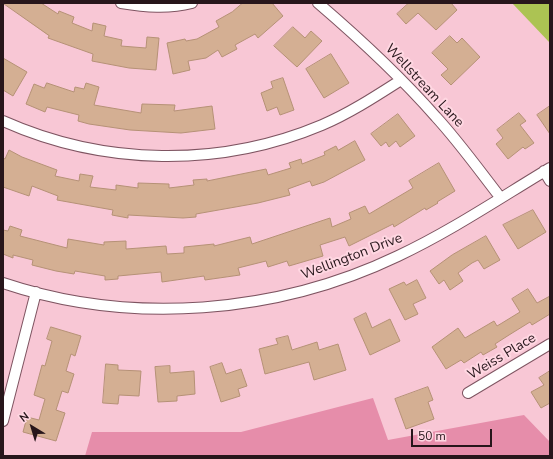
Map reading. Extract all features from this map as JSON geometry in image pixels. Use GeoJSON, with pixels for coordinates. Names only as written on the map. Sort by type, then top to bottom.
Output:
{"type":"FeatureCollection","features":[{"type":"Feature","properties":{"kind":"street"},"geometry":{"type":"LineString","coordinates":[[121,3],[154,8],[179,6],[192,3]]}},
{"type":"Feature","properties":{"kind":"street","name":"Wellstream Lane"},"geometry":{"type":"LineString","coordinates":[[318,3],[369,48],[401,80],[451,134],[500,197]]}},
{"type":"Feature","properties":{"kind":"street"},"geometry":{"type":"LineString","coordinates":[[3,121],[37,134],[100,151],[165,157],[209,155],[253,147],[300,133],[345,113],[401,80]]}},
{"type":"Feature","properties":{"kind":"street"},"geometry":{"type":"LineString","coordinates":[[547,169],[550,181]]}},
{"type":"Feature","properties":{"kind":"street","name":"Wellington Drive"},"geometry":{"type":"LineString","coordinates":[[3,283],[86,303],[134,308],[200,307],[262,300],[314,288],[384,262],[422,244],[547,169]]}},
{"type":"Feature","properties":{"kind":"street"},"geometry":{"type":"LineString","coordinates":[[3,421],[36,292]]}},
{"type":"Feature","properties":{"kind":"street","name":"Weiss Place"},"geometry":{"type":"LineString","coordinates":[[468,393],[550,344]]}},
{"type":"Feature","properties":{"kind":"shaded area"},"geometry":{"type":"Polygon","coordinates":[[[512,3],[550,3],[550,43],[512,3]]]}},
{"type":"Feature","properties":{"kind":"shaded area"},"geometry":{"type":"Polygon","coordinates":[[[373,398],[388,440],[524,415],[550,442],[550,456],[85,456],[92,432],[241,432],[373,398]]]}},
{"type":"Feature","properties":{"kind":"building"},"geometry":{"type":"Polygon","coordinates":[[[3,3],[41,3],[58,14],[59,11],[74,17],[72,23],[92,31],[93,23],[106,26],[104,36],[122,40],[121,46],[146,48],[147,37],[159,38],[156,70],[129,68],[92,61],[93,54],[48,38],[49,36],[3,3]]]}},
{"type":"Feature","properties":{"kind":"building"},"geometry":{"type":"Polygon","coordinates":[[[243,3],[272,3],[283,16],[258,38],[255,34],[235,45],[237,49],[222,57],[218,50],[206,58],[188,61],[190,70],[173,74],[167,43],[185,39],[186,41],[197,39],[219,27],[216,21],[232,12],[243,3]]]}},
{"type":"Feature","properties":{"kind":"building"},"geometry":{"type":"Polygon","coordinates":[[[409,3],[451,3],[457,10],[436,30],[418,13],[406,24],[397,14],[409,3]]]}},
{"type":"Feature","properties":{"kind":"building"},"geometry":{"type":"Polygon","coordinates":[[[293,27],[305,38],[311,31],[322,41],[297,67],[274,46],[293,27]]]}},
{"type":"Feature","properties":{"kind":"building"},"geometry":{"type":"Polygon","coordinates":[[[450,36],[457,43],[462,38],[480,57],[451,85],[441,75],[448,69],[432,53],[450,36]]]}},
{"type":"Feature","properties":{"kind":"building"},"geometry":{"type":"Polygon","coordinates":[[[331,54],[349,83],[324,98],[306,69],[331,54]]]}},
{"type":"Feature","properties":{"kind":"building"},"geometry":{"type":"Polygon","coordinates":[[[3,58],[27,72],[13,96],[3,90],[3,58]]]}},
{"type":"Feature","properties":{"kind":"building"},"geometry":{"type":"Polygon","coordinates":[[[283,78],[294,110],[280,115],[277,107],[267,111],[261,93],[273,88],[271,82],[283,78]]]}},
{"type":"Feature","properties":{"kind":"building"},"geometry":{"type":"Polygon","coordinates":[[[47,83],[74,92],[75,87],[84,89],[86,83],[99,87],[94,105],[141,113],[142,104],[175,105],[174,111],[212,106],[215,129],[181,133],[130,130],[89,124],[78,121],[79,115],[47,107],[45,112],[26,104],[34,84],[44,88],[47,83]]]}},
{"type":"Feature","properties":{"kind":"building"},"geometry":{"type":"Polygon","coordinates":[[[550,106],[550,134],[537,115],[550,106]]]}},
{"type":"Feature","properties":{"kind":"building"},"geometry":{"type":"Polygon","coordinates":[[[519,113],[526,121],[520,125],[534,143],[525,149],[523,147],[508,159],[496,144],[503,138],[497,130],[519,113]]]}},
{"type":"Feature","properties":{"kind":"building"},"geometry":{"type":"Polygon","coordinates":[[[398,114],[415,136],[400,147],[396,141],[389,147],[386,142],[381,146],[371,134],[398,114]]]}},
{"type":"Feature","properties":{"kind":"building"},"geometry":{"type":"Polygon","coordinates":[[[355,141],[365,160],[324,182],[312,186],[310,181],[288,189],[290,195],[258,203],[196,214],[196,217],[183,218],[128,215],[128,218],[112,215],[113,210],[57,200],[58,196],[32,186],[29,196],[3,187],[3,158],[5,159],[9,150],[22,157],[57,170],[55,176],[79,181],[80,174],[93,176],[90,187],[116,190],[116,185],[138,188],[138,183],[169,184],[169,188],[194,185],[193,180],[207,179],[207,181],[266,169],[268,175],[291,168],[289,163],[301,159],[302,164],[325,155],[324,152],[336,146],[338,150],[355,141]]]}},
{"type":"Feature","properties":{"kind":"building"},"geometry":{"type":"Polygon","coordinates":[[[439,163],[455,191],[437,202],[438,203],[426,210],[425,208],[394,227],[393,224],[349,246],[345,237],[320,245],[323,256],[289,266],[287,261],[268,267],[266,261],[238,268],[240,275],[205,280],[204,276],[162,282],[161,272],[118,276],[118,279],[105,280],[105,276],[75,271],[74,274],[56,271],[32,265],[33,260],[13,255],[13,258],[3,254],[3,230],[8,231],[10,226],[22,230],[20,236],[67,248],[68,239],[104,245],[104,242],[126,241],[126,249],[166,246],[167,254],[184,253],[184,247],[214,244],[214,246],[250,237],[252,244],[330,218],[332,227],[351,219],[349,213],[365,206],[369,214],[413,188],[409,181],[439,163]]]}},
{"type":"Feature","properties":{"kind":"building"},"geometry":{"type":"Polygon","coordinates":[[[533,210],[546,232],[518,249],[503,225],[533,210]]]}},
{"type":"Feature","properties":{"kind":"building"},"geometry":{"type":"Polygon","coordinates":[[[486,236],[500,260],[484,269],[478,260],[472,263],[458,273],[463,281],[450,290],[444,280],[439,284],[430,271],[452,255],[486,236]]]}},
{"type":"Feature","properties":{"kind":"building"},"geometry":{"type":"Polygon","coordinates":[[[417,280],[426,298],[413,304],[418,314],[405,320],[389,289],[404,282],[406,285],[417,280]]]}},
{"type":"Feature","properties":{"kind":"building"},"geometry":{"type":"Polygon","coordinates":[[[528,289],[537,303],[550,296],[550,314],[532,325],[530,322],[495,344],[497,347],[483,355],[481,352],[464,363],[461,360],[446,369],[432,347],[458,328],[465,338],[494,321],[497,326],[502,323],[520,312],[512,299],[528,289]]]}},
{"type":"Feature","properties":{"kind":"building"},"geometry":{"type":"Polygon","coordinates":[[[366,313],[372,328],[390,319],[400,341],[370,355],[354,319],[366,313]]]}},
{"type":"Feature","properties":{"kind":"building"},"geometry":{"type":"Polygon","coordinates":[[[51,327],[81,336],[75,356],[71,354],[66,371],[74,374],[68,393],[62,391],[56,410],[65,413],[56,441],[23,432],[27,417],[39,420],[45,399],[34,395],[42,365],[45,366],[52,341],[47,339],[51,327]]]}},
{"type":"Feature","properties":{"kind":"building"},"geometry":{"type":"Polygon","coordinates":[[[288,336],[292,350],[317,342],[319,350],[338,344],[346,370],[314,380],[309,362],[265,374],[259,349],[278,344],[276,339],[288,336]]]}},
{"type":"Feature","properties":{"kind":"building"},"geometry":{"type":"Polygon","coordinates":[[[222,363],[226,374],[241,369],[247,386],[238,389],[240,396],[221,402],[210,367],[222,363]]]}},
{"type":"Feature","properties":{"kind":"building"},"geometry":{"type":"Polygon","coordinates":[[[106,364],[118,365],[118,370],[141,371],[139,396],[119,395],[118,404],[103,403],[106,364]]]}},
{"type":"Feature","properties":{"kind":"building"},"geometry":{"type":"Polygon","coordinates":[[[170,366],[170,373],[194,371],[195,394],[177,396],[177,401],[158,402],[155,367],[170,366]]]}},
{"type":"Feature","properties":{"kind":"building"},"geometry":{"type":"Polygon","coordinates":[[[550,371],[550,403],[541,408],[531,392],[544,385],[539,378],[550,371]]]}},
{"type":"Feature","properties":{"kind":"building"},"geometry":{"type":"Polygon","coordinates":[[[428,387],[433,400],[428,402],[434,419],[406,429],[395,399],[428,387]]]}}]}
